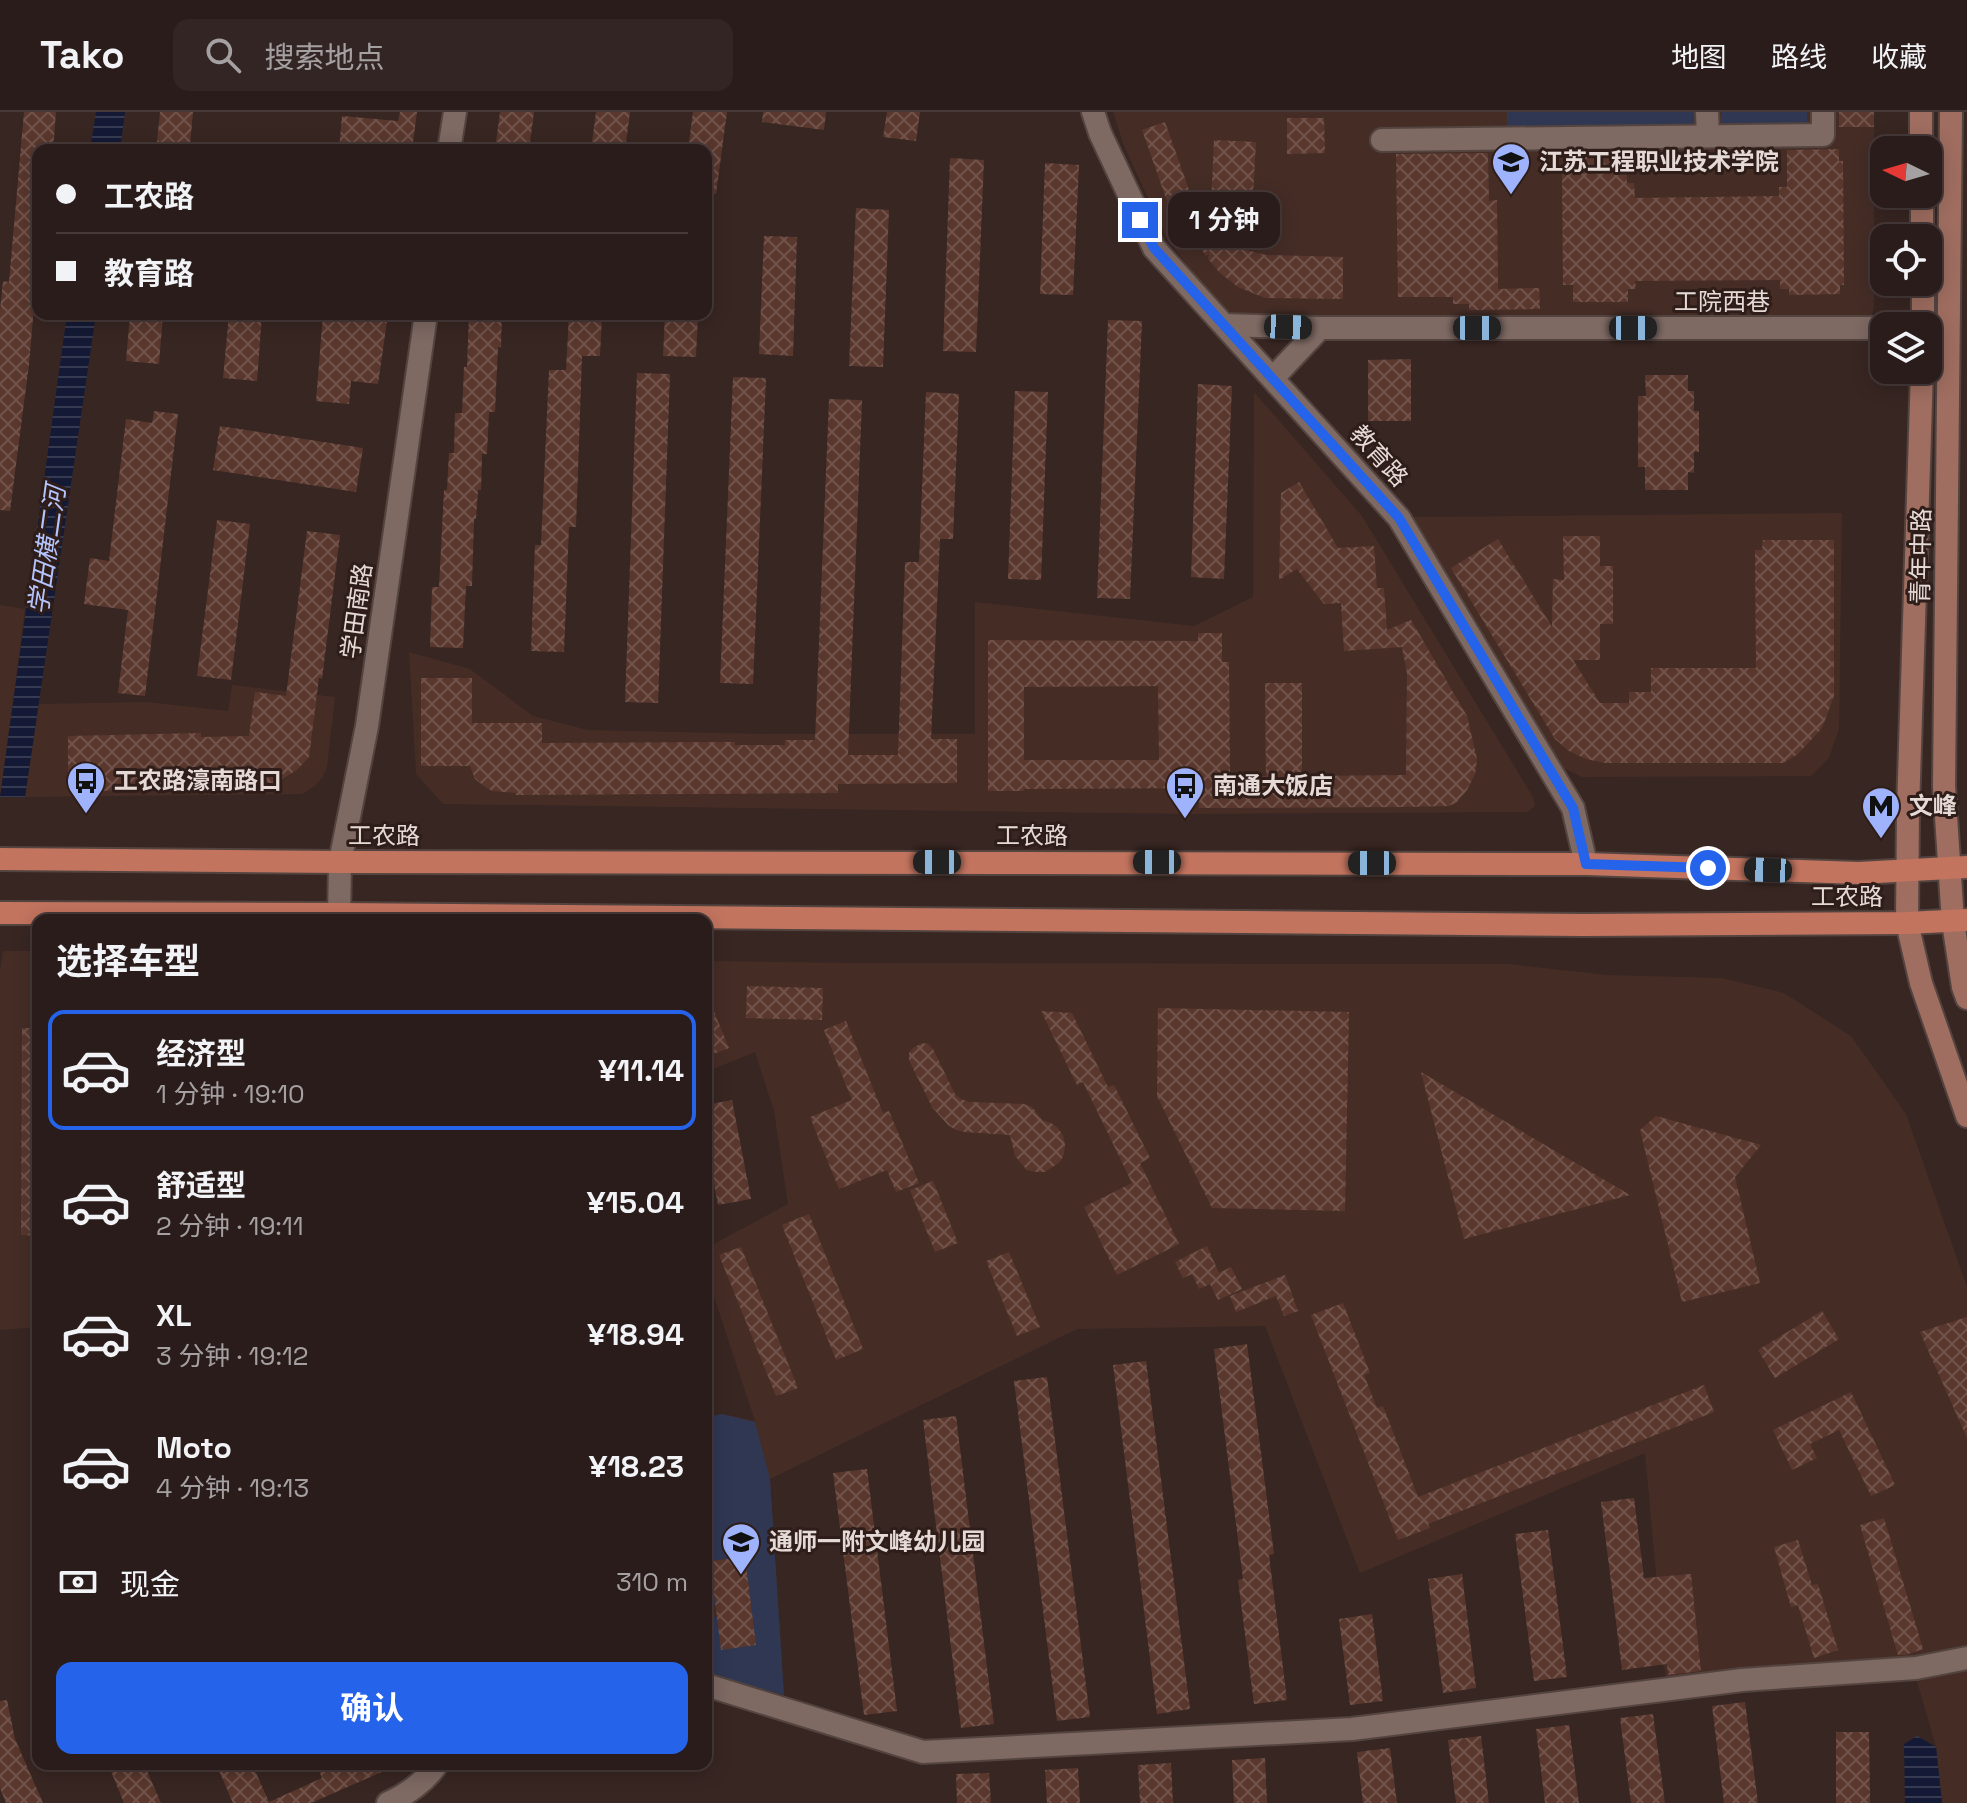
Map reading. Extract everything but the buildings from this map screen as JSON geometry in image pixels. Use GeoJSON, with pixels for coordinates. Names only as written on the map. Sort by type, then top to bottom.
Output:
{"type":"FeatureCollection","features":[{"type":"Feature","properties":{"kind":"main road"},"geometry":{"type":"LineString","coordinates":[[1921,112],[1921,136]]}},
{"type":"Feature","properties":{"kind":"main road","name":"青年中路"},"geometry":{"type":"LineString","coordinates":[[1951,112],[1944,786],[1958,868],[1963,987],[1967,998]]}},
{"type":"Feature","properties":{"kind":"main road","name":"青年中路"},"geometry":{"type":"LineString","coordinates":[[1922,384],[1907,923],[1921,983],[1967,1116]]}},
{"type":"Feature","properties":{"kind":"main road","name":"工农路"},"geometry":{"type":"LineString","coordinates":[[0,859],[1586,864],[1859,873],[1958,868]]}},
{"type":"Feature","properties":{"kind":"main road","name":"工农路"},"geometry":{"type":"LineString","coordinates":[[0,913],[85,914]]}},
{"type":"Feature","properties":{"kind":"main road","name":"工农路"},"geometry":{"type":"LineString","coordinates":[[712,919],[1583,925],[1960,921]]}},
{"type":"Feature","properties":{"kind":"street"},"geometry":{"type":"LineString","coordinates":[[450,144],[455,112]]}},
{"type":"Feature","properties":{"kind":"street","name":"教育路"},"geometry":{"type":"LineString","coordinates":[[1093,112],[1154,248],[1399,518],[1573,808],[1586,864]]}},
{"type":"Feature","properties":{"kind":"street"},"geometry":{"type":"LineString","coordinates":[[1707,112],[1708,136]]}},
{"type":"Feature","properties":{"kind":"street"},"geometry":{"type":"LineString","coordinates":[[1382,140],[1823,135],[1823,112]]}},
{"type":"Feature","properties":{"kind":"street","name":"学田南路"},"geometry":{"type":"LineString","coordinates":[[339,914],[340,862],[367,726],[425,320]]}},
{"type":"Feature","properties":{"kind":"street","name":"工院西巷"},"geometry":{"type":"LineString","coordinates":[[1225,325],[1320,328],[1870,328]]}},
{"type":"Feature","properties":{"kind":"street"},"geometry":{"type":"LineString","coordinates":[[1273,378],[1320,328]]}},
{"type":"Feature","properties":{"kind":"street"},"geometry":{"type":"LineString","coordinates":[[712,1687],[923,1752],[1352,1729],[1742,1680],[1916,1668],[1967,1658]]}},
{"type":"Feature","properties":{"kind":"street"},"geometry":{"type":"LineString","coordinates":[[388,1803],[404,1795],[433,1770]]}},
{"type":"Feature","properties":{"kind":"shaded area","name":"江苏工程职业技术学院"},"geometry":{"type":"Polygon","coordinates":[[[1113,112],[1874,112],[1874,136],[1870,136],[1870,208],[1874,208],[1874,224],[1870,224],[1873,312],[1865,321],[1252,317],[1220,309],[1166,237],[1124,146],[1113,112]]]}},
{"type":"Feature","properties":{"kind":"shaded area"},"geometry":{"type":"Polygon","coordinates":[[[1507,112],[1694,112],[1694,129],[1507,131],[1507,112]]]}},
{"type":"Feature","properties":{"kind":"shaded area"},"geometry":{"type":"Polygon","coordinates":[[[1721,112],[1807,112],[1807,128],[1721,128],[1721,112]]]}},
{"type":"Feature","properties":{"kind":"shaded area"},"geometry":{"type":"Polygon","coordinates":[[[1254,392],[1362,516],[1533,797],[1535,806],[1528,812],[1194,814],[443,804],[416,774],[409,652],[470,669],[533,716],[588,730],[975,734],[975,602],[1194,626],[1253,597],[1254,392]]]}},
{"type":"Feature","properties":{"kind":"shaded area"},"geometry":{"type":"Polygon","coordinates":[[[1842,513],[1839,729],[1829,758],[1811,776],[1582,777],[1557,765],[1412,517],[1842,513]]]}},
{"type":"Feature","properties":{"kind":"shaded area"},"geometry":{"type":"Polygon","coordinates":[[[0,605],[25,609],[0,797],[0,605]]]}},
{"type":"Feature","properties":{"kind":"shaded area"},"geometry":{"type":"Polygon","coordinates":[[[232,685],[335,697],[327,767],[315,786],[302,794],[25,797],[39,704],[147,702],[228,711],[232,685]]]}},
{"type":"Feature","properties":{"kind":"shaded area"},"geometry":{"type":"Polygon","coordinates":[[[3,951],[32,951],[32,1327],[0,1330],[0,972],[3,951]]]}},
{"type":"Feature","properties":{"kind":"shaded area"},"geometry":{"type":"Polygon","coordinates":[[[712,961],[1509,964],[1606,975],[1722,978],[1784,993],[1851,1036],[1906,1114],[1967,1287],[1967,1649],[1909,1660],[1666,1684],[1645,1453],[1360,1573],[1265,1326],[1077,1329],[770,1479],[784,1695],[712,1676],[712,1416],[722,1414],[755,1421],[712,1291],[712,1245],[788,1204],[774,1111],[755,1052],[712,1070],[712,961]]]}},
{"type":"Feature","properties":{"kind":"shaded area","name":"通师一附文峰幼儿园"},"geometry":{"type":"Polygon","coordinates":[[[722,1414],[755,1422],[770,1479],[784,1695],[712,1676],[712,1618],[717,1617],[722,1649],[756,1645],[745,1557],[712,1561],[712,1416],[722,1414]]]}},
{"type":"Feature","properties":{"kind":"shaded area","name":"通师一附文峰幼儿园"},"geometry":{"type":"Polygon","coordinates":[[[712,1570],[716,1605],[712,1605],[712,1570]]]}},
{"type":"Feature","properties":{"kind":"shaded area"},"geometry":{"type":"Polygon","coordinates":[[[1967,1668],[1967,1803],[1942,1803],[1936,1747],[1916,1678],[1967,1668]]]}},
{"type":"Feature","properties":{"kind":"water"},"geometry":{"type":"Polygon","coordinates":[[[96,112],[125,112],[121,144],[91,144],[96,112]]]}},
{"type":"Feature","properties":{"kind":"water","name":"学田横二河"},"geometry":{"type":"Polygon","coordinates":[[[66,320],[95,320],[25,797],[0,797],[66,320]]]}},
{"type":"Feature","properties":{"kind":"water"},"geometry":{"type":"Polygon","coordinates":[[[1917,1736],[1936,1747],[1942,1803],[1905,1803],[1904,1744],[1917,1736]]]}},
{"type":"Feature","properties":{"kind":"place","name":"江苏工程职业技术学院"},"geometry":{"type":"Point","coordinates":[1511,196]}},
{"type":"Feature","properties":{"kind":"place","name":"工农路濠南路口"},"geometry":{"type":"Point","coordinates":[86,815]}},
{"type":"Feature","properties":{"kind":"place","name":"南通大饭店"},"geometry":{"type":"Point","coordinates":[1185,820]}},
{"type":"Feature","properties":{"kind":"place","name":"文峰"},"geometry":{"type":"Point","coordinates":[1881,840]}},
{"type":"Feature","properties":{"kind":"place","name":"通师一附文峰幼儿园"},"geometry":{"type":"Point","coordinates":[741,1576]}},
{"type":"Feature","properties":{"kind":"route"},"geometry":{"type":"LineString","coordinates":[[1140,220],[1154,248],[1399,518],[1573,808],[1586,864],[1708,868]]}}]}
